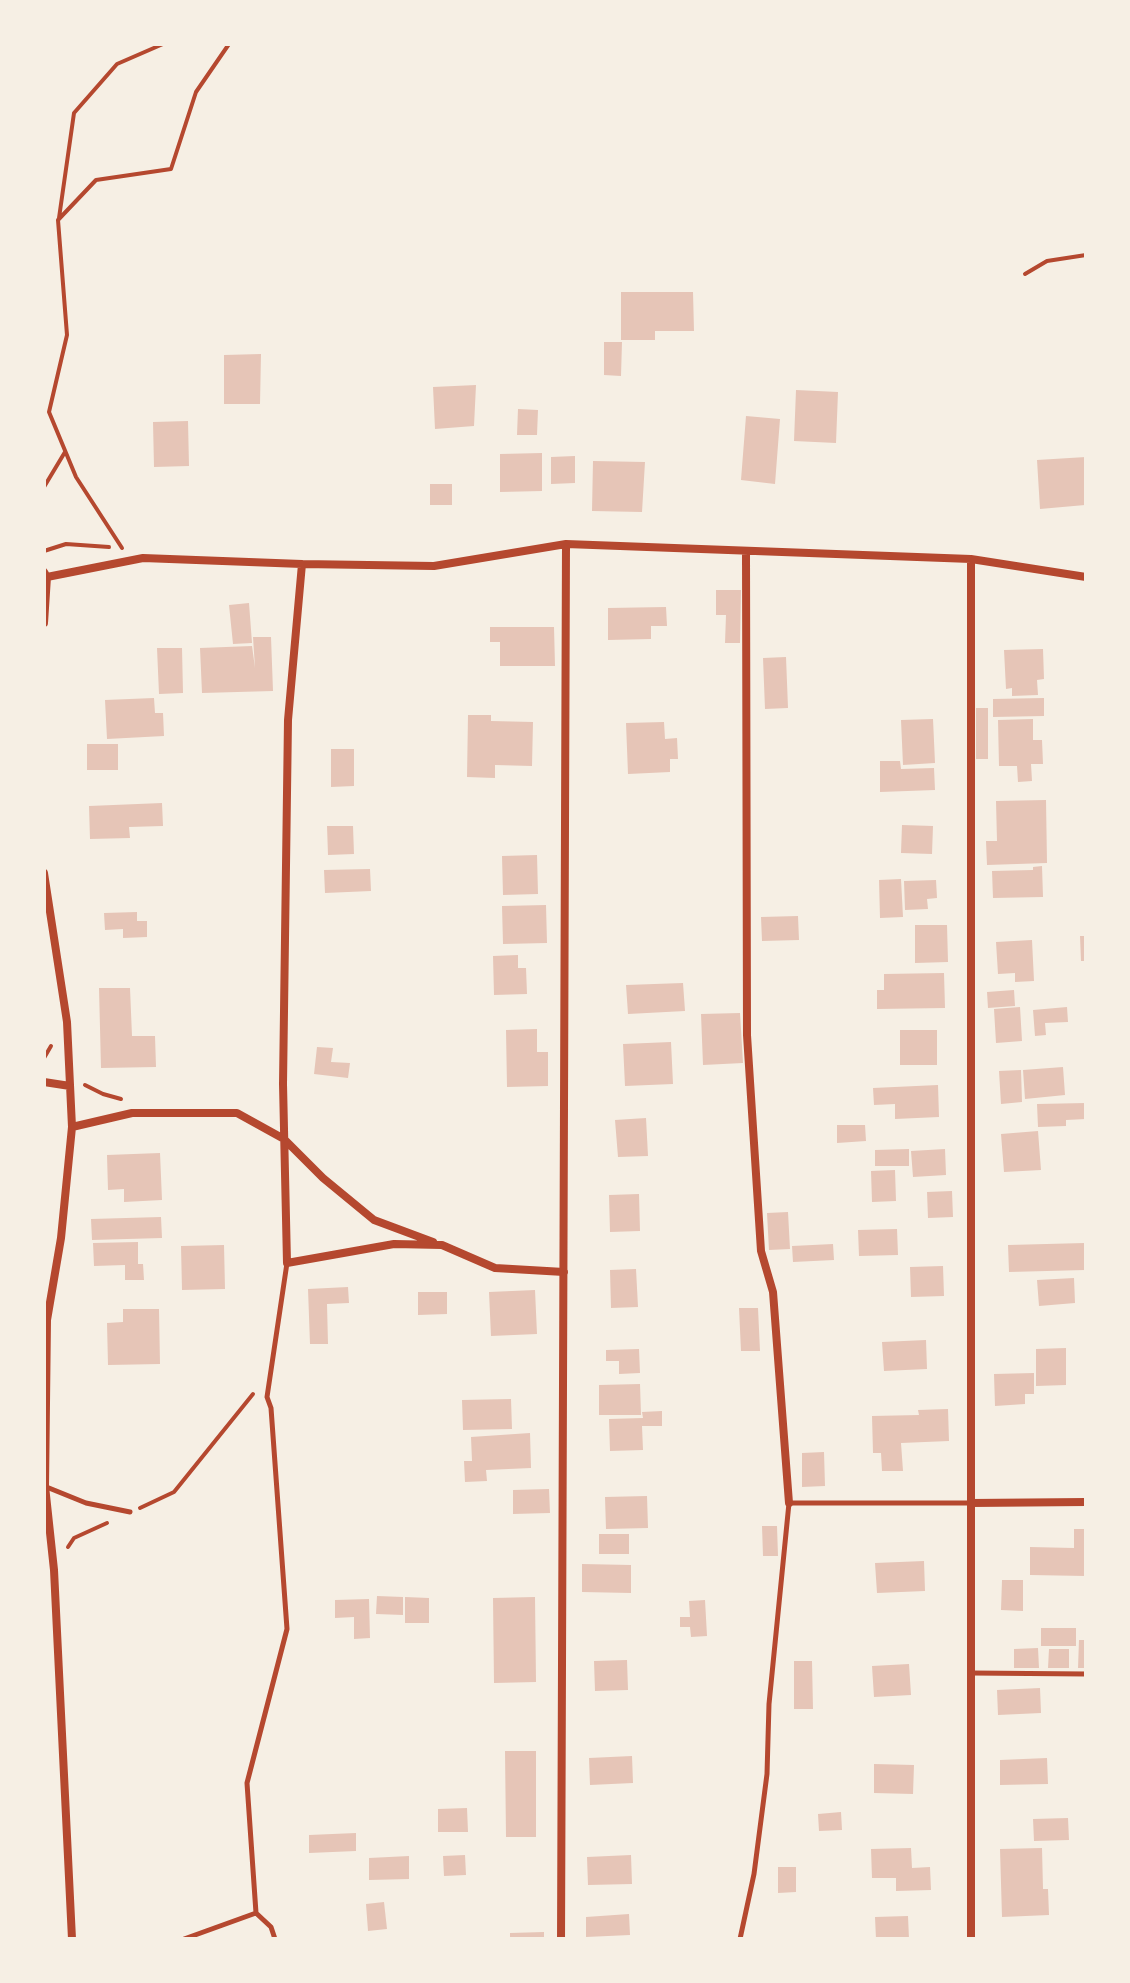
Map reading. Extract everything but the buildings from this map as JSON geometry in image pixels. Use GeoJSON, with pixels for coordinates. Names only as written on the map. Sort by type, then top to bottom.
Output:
{"type":"FeatureCollection","features":[{"type":"Feature","properties":{"kind":"street"},"geometry":{"type":"LineString","coordinates":[[561,1939],[566,544]]}},
{"type":"Feature","properties":{"kind":"street"},"geometry":{"type":"LineString","coordinates":[[44,623],[46,575],[143,558],[434,566],[566,544],[971,559],[1086,577]]}},
{"type":"Feature","properties":{"kind":"street"},"geometry":{"type":"LineString","coordinates":[[746,552],[747,1035],[761,1251],[773,1292],[789,1503]]}},
{"type":"Feature","properties":{"kind":"street"},"geometry":{"type":"LineString","coordinates":[[971,559],[971,1939]]}},
{"type":"Feature","properties":{"kind":"street"},"geometry":{"type":"LineString","coordinates":[[302,564],[288,720],[284,1139],[287,1263],[394,1244],[442,1245]]}},
{"type":"Feature","properties":{"kind":"street"},"geometry":{"type":"LineString","coordinates":[[44,873],[67,1022],[72,1127],[61,1238],[47,1320],[45,1486],[54,1570],[72,1939]]}},
{"type":"Feature","properties":{"kind":"street"},"geometry":{"type":"LineString","coordinates":[[44,1082],[70,1086]]}},
{"type":"Feature","properties":{"kind":"street"},"geometry":{"type":"LineString","coordinates":[[72,1127],[132,1113],[237,1113],[284,1139],[323,1178],[374,1220],[495,1268],[564,1272]]}},
{"type":"Feature","properties":{"kind":"street"},"geometry":{"type":"LineString","coordinates":[[971,1503],[1086,1502]]}},
{"type":"Feature","properties":{"kind":"lane"},"geometry":{"type":"LineString","coordinates":[[275,1939],[271,1927],[256,1913],[247,1783],[287,1629],[271,1408],[267,1397],[287,1263]]}},
{"type":"Feature","properties":{"kind":"lane"},"geometry":{"type":"LineString","coordinates":[[45,1486],[86,1503],[130,1512]]}},
{"type":"Feature","properties":{"kind":"lane"},"geometry":{"type":"LineString","coordinates":[[740,1939],[754,1874],[767,1774],[769,1704],[789,1503],[971,1503]]}},
{"type":"Feature","properties":{"kind":"lane"},"geometry":{"type":"LineString","coordinates":[[970,1673],[1086,1674]]}},
{"type":"Feature","properties":{"kind":"lane"},"geometry":{"type":"LineString","coordinates":[[184,1939],[256,1913]]}},
{"type":"Feature","properties":{"kind":"path"},"geometry":{"type":"LineString","coordinates":[[122,548],[76,477],[49,412],[67,335],[58,220],[74,113],[117,64],[163,44]]}},
{"type":"Feature","properties":{"kind":"path"},"geometry":{"type":"LineString","coordinates":[[58,220],[96,180],[171,169],[196,92],[229,44]]}},
{"type":"Feature","properties":{"kind":"path"},"geometry":{"type":"LineString","coordinates":[[1025,274],[1047,261],[1086,255]]}},
{"type":"Feature","properties":{"kind":"path"},"geometry":{"type":"LineString","coordinates":[[44,487],[66,452]]}},
{"type":"Feature","properties":{"kind":"path"},"geometry":{"type":"LineString","coordinates":[[44,551],[66,544],[122,548],[143,558]]}},
{"type":"Feature","properties":{"kind":"path"},"geometry":{"type":"LineString","coordinates":[[54,1570],[74,1538],[174,1492],[271,1371]]}}]}
